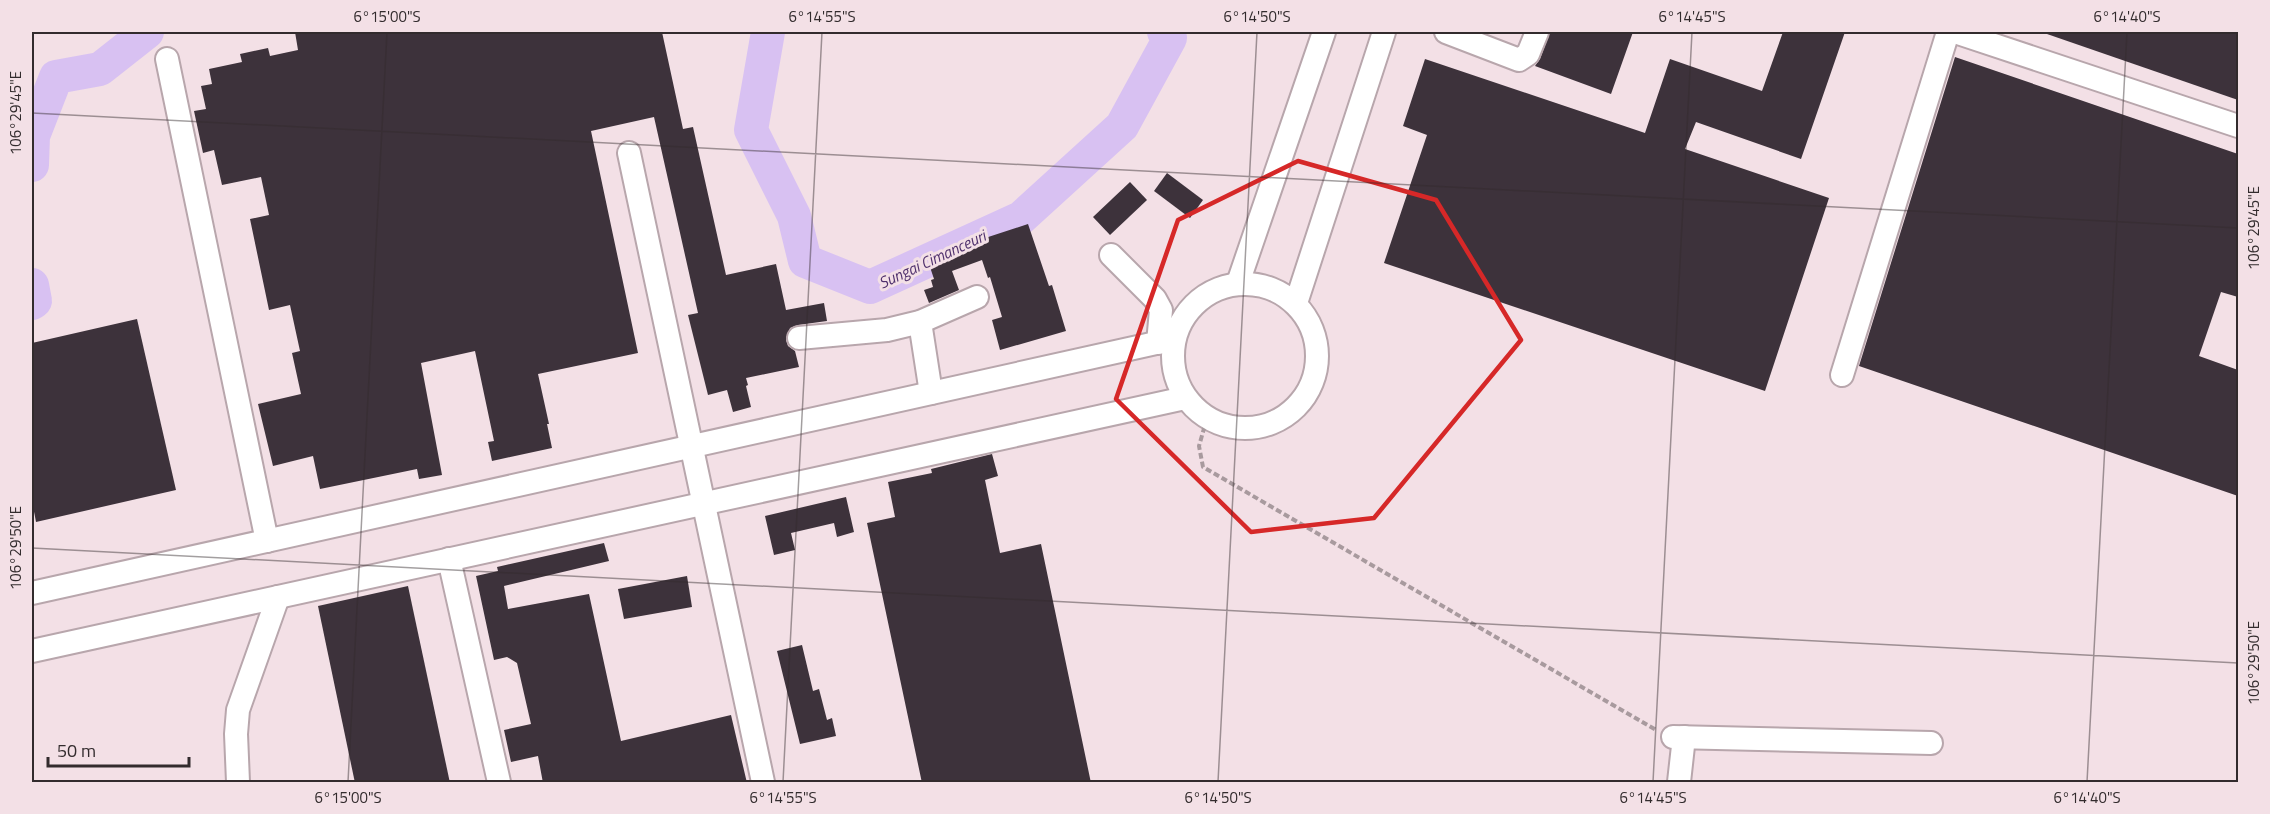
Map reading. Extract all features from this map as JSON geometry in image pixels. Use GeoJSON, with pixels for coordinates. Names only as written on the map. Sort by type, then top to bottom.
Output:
{"type":"FeatureCollection","features":[{"type":"Feature","properties":{"kind":"street"},"geometry":{"type":"LineString","coordinates":[[1238,283],[1324,32]]}},
{"type":"Feature","properties":{"kind":"street"},"geometry":{"type":"LineString","coordinates":[[1296,303],[1384,32]]}},
{"type":"Feature","properties":{"kind":"street"},"geometry":{"type":"LineString","coordinates":[[1446,32],[1519,60],[1528,54],[1537,32]]}},
{"type":"Feature","properties":{"kind":"street"},"geometry":{"type":"LineString","coordinates":[[1842,375],[1948,32]]}},
{"type":"Feature","properties":{"kind":"street"},"geometry":{"type":"LineString","coordinates":[[1955,32],[2238,126]]}},
{"type":"Feature","properties":{"kind":"street"},"geometry":{"type":"LineString","coordinates":[[167,60],[267,541]]}},
{"type":"Feature","properties":{"kind":"street"},"geometry":{"type":"LineString","coordinates":[[629,153],[763,783]]}},
{"type":"Feature","properties":{"kind":"street"},"geometry":{"type":"LineString","coordinates":[[32,593],[1166,341],[1186,312],[1209,292],[1238,283],[1269,286],[1296,303],[1313,328],[1318,358],[1311,388],[1292,412],[1265,426],[1235,428],[1207,418],[1185,398],[1173,370],[1166,341],[1161,310],[1155,299],[1111,255]]}},
{"type":"Feature","properties":{"kind":"street"},"geometry":{"type":"LineString","coordinates":[[799,338],[887,330],[920,322],[977,297]]}},
{"type":"Feature","properties":{"kind":"street"},"geometry":{"type":"LineString","coordinates":[[920,322],[931,393]]}},
{"type":"Feature","properties":{"kind":"street"},"geometry":{"type":"LineString","coordinates":[[32,651],[1185,398]]}},
{"type":"Feature","properties":{"kind":"street"},"geometry":{"type":"LineString","coordinates":[[449,559],[499,783]]}},
{"type":"Feature","properties":{"kind":"street"},"geometry":{"type":"LineString","coordinates":[[238,783],[236,734],[238,710],[278,597]]}},
{"type":"Feature","properties":{"kind":"street"},"geometry":{"type":"LineString","coordinates":[[1679,783],[1679,737],[1931,743]]}},
{"type":"Feature","properties":{"kind":"path"},"geometry":{"type":"LineString","coordinates":[[1207,418],[1199,446],[1203,467],[1639,721],[1679,737]]}},
{"type":"Feature","properties":{"kind":"highlighted area"},"geometry":{"type":"Polygon","coordinates":[[[1298,161],[1436,200],[1521,340],[1374,518],[1251,532],[1116,399],[1178,220],[1298,161]]]}},
{"type":"Feature","properties":{"kind":"building"},"geometry":{"type":"Polygon","coordinates":[[[295,32],[662,32],[683,129],[693,127],[726,275],[776,264],[786,310],[824,303],[827,321],[790,328],[786,340],[788,346],[795,351],[799,367],[746,378],[751,407],[733,412],[727,390],[708,395],[688,315],[698,313],[654,117],[591,131],[638,353],[538,374],[552,448],[492,461],[488,442],[494,441],[475,351],[421,363],[442,475],[419,479],[417,469],[320,489],[313,456],[273,466],[258,404],[301,394],[292,353],[300,351],[290,305],[269,310],[250,219],[269,215],[261,177],[222,185],[214,150],[203,153],[194,111],[206,109],[201,86],[212,84],[209,69],[242,62],[240,54],[268,48],[270,56],[298,50],[295,32]]]}},
{"type":"Feature","properties":{"kind":"building"},"geometry":{"type":"Polygon","coordinates":[[[1550,32],[1633,32],[1611,94],[1535,66],[1550,32]]]}},
{"type":"Feature","properties":{"kind":"building"},"geometry":{"type":"Polygon","coordinates":[[[1783,32],[1845,32],[1801,159],[1696,122],[1685,149],[1829,198],[1765,391],[1384,263],[1427,135],[1403,126],[1425,59],[1645,133],[1670,59],[1762,91],[1783,32]]]}},
{"type":"Feature","properties":{"kind":"building"},"geometry":{"type":"Polygon","coordinates":[[[2048,32],[2238,32],[2238,100],[2047,34],[2048,32]]]}},
{"type":"Feature","properties":{"kind":"building"},"geometry":{"type":"Polygon","coordinates":[[[1955,57],[2238,154],[2238,297],[2221,292],[2199,356],[2238,370],[2238,496],[1859,366],[1955,57]]]}},
{"type":"Feature","properties":{"kind":"building"},"geometry":{"type":"Polygon","coordinates":[[[1167,173],[1203,200],[1190,218],[1154,191],[1167,173]]]}},
{"type":"Feature","properties":{"kind":"building"},"geometry":{"type":"Polygon","coordinates":[[[1130,182],[1147,200],[1110,235],[1093,217],[1130,182]]]}},
{"type":"Feature","properties":{"kind":"building"},"geometry":{"type":"Polygon","coordinates":[[[1028,224],[1049,286],[1052,285],[1066,331],[1000,350],[992,320],[1002,317],[990,277],[988,278],[982,260],[952,271],[959,290],[929,303],[924,290],[933,287],[931,280],[934,279],[929,264],[961,252],[960,248],[976,241],[1028,224]]]}},
{"type":"Feature","properties":{"kind":"building"},"geometry":{"type":"Polygon","coordinates":[[[137,319],[176,490],[36,522],[32,501],[32,343],[137,319]]]}},
{"type":"Feature","properties":{"kind":"building"},"geometry":{"type":"Polygon","coordinates":[[[992,454],[998,476],[985,480],[1000,553],[1041,544],[1091,783],[922,783],[867,523],[895,517],[888,482],[932,473],[931,469],[992,454]]]}},
{"type":"Feature","properties":{"kind":"building"},"geometry":{"type":"Polygon","coordinates":[[[846,497],[854,532],[837,537],[834,523],[791,533],[795,550],[774,555],[765,516],[846,497]]]}},
{"type":"Feature","properties":{"kind":"building"},"geometry":{"type":"Polygon","coordinates":[[[604,543],[609,561],[504,586],[508,609],[589,594],[621,741],[731,715],[747,783],[543,783],[538,756],[511,762],[504,730],[531,724],[517,663],[507,657],[494,660],[476,576],[498,571],[497,567],[604,543]]]}},
{"type":"Feature","properties":{"kind":"building"},"geometry":{"type":"Polygon","coordinates":[[[687,576],[692,607],[624,619],[618,589],[687,576]]]}},
{"type":"Feature","properties":{"kind":"building"},"geometry":{"type":"Polygon","coordinates":[[[408,586],[450,783],[355,783],[318,606],[408,586]]]}},
{"type":"Feature","properties":{"kind":"building"},"geometry":{"type":"Polygon","coordinates":[[[802,645],[813,691],[819,689],[827,720],[832,718],[836,736],[800,744],[777,651],[802,645]]]}},
{"type":"Feature","properties":{"kind":"waterway","name":"Sungai Cimanceuri"},"geometry":{"type":"LineString","coordinates":[[32,165],[33,136],[56,77],[100,69],[147,32]]}},
{"type":"Feature","properties":{"kind":"waterway","name":"Sungai Cimanceuri"},"geometry":{"type":"LineString","coordinates":[[768,32],[751,130],[794,216],[805,261],[870,287],[1021,218],[1122,126],[1170,38],[1164,32]]}},
{"type":"Feature","properties":{"kind":"waterway","name":"Sungai Cimanceuri"},"geometry":{"type":"LineString","coordinates":[[32,285],[35,301],[32,303]]}}]}
